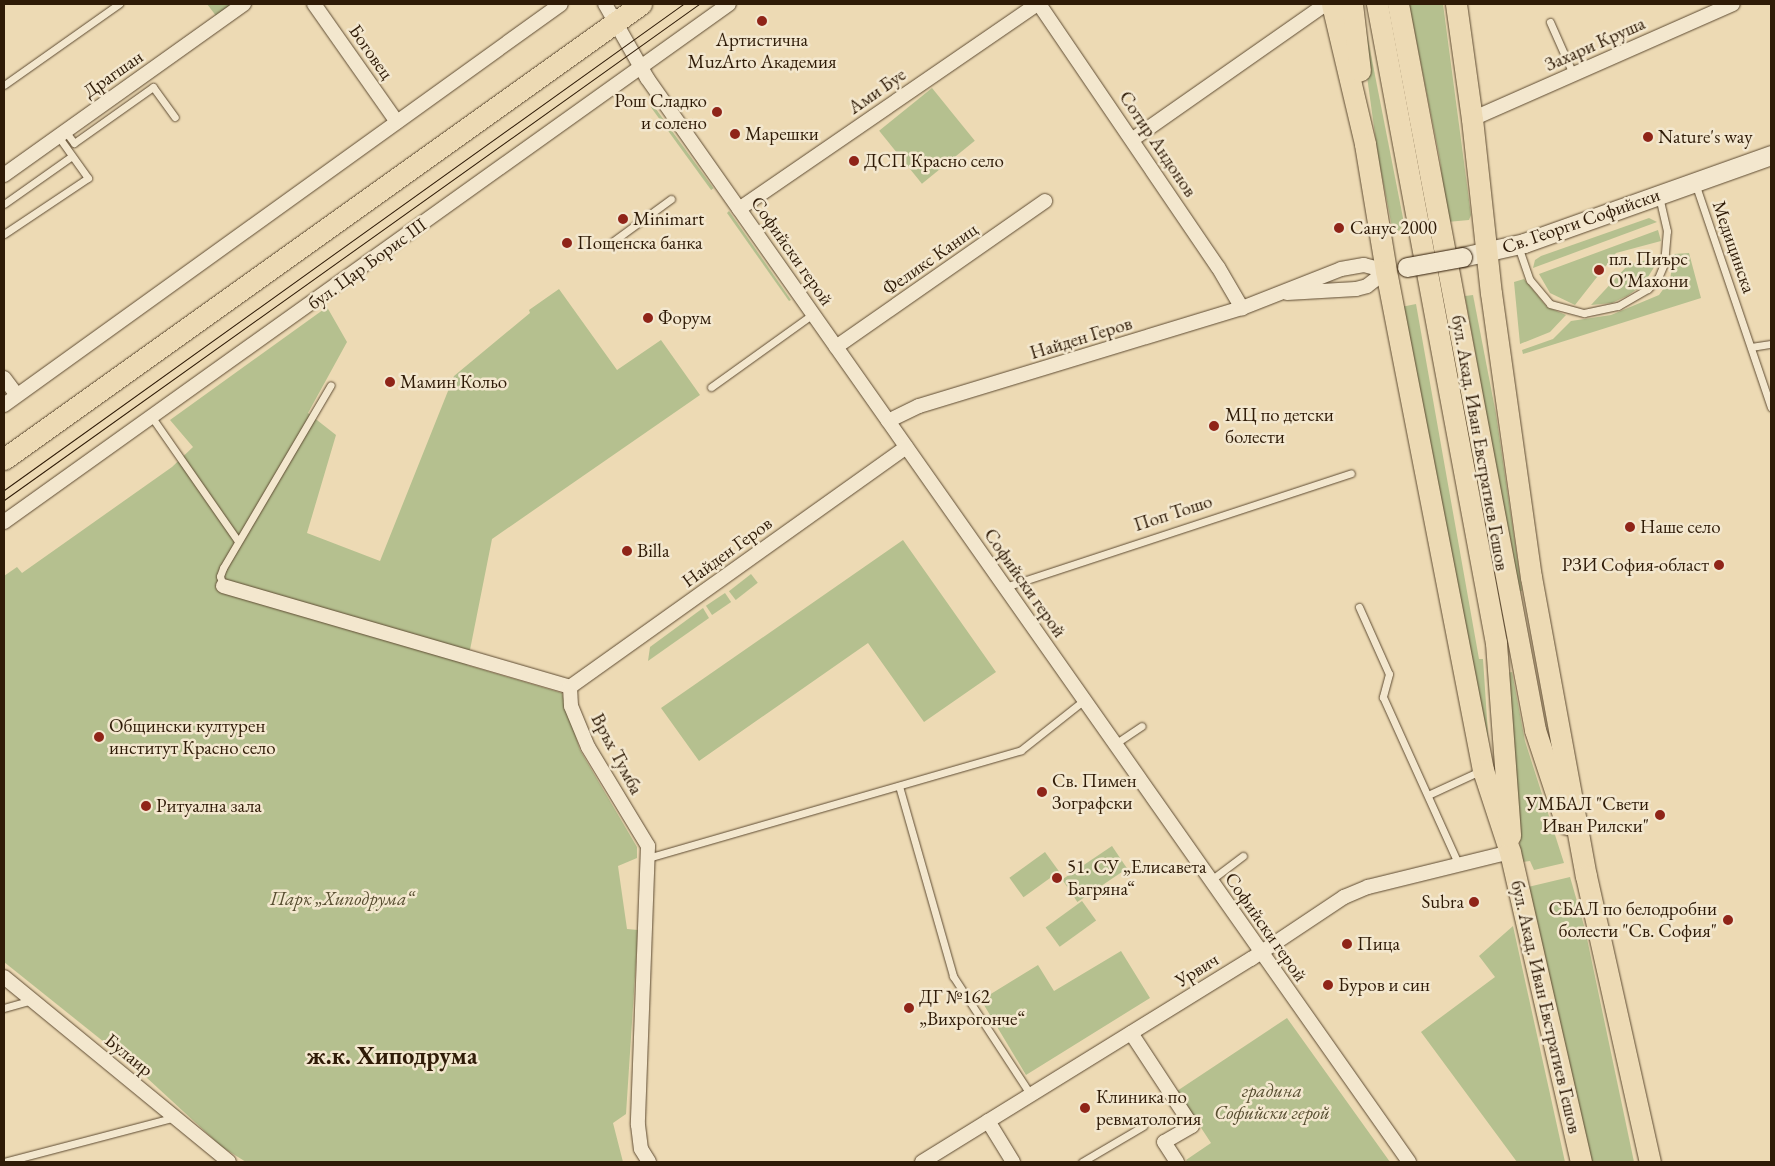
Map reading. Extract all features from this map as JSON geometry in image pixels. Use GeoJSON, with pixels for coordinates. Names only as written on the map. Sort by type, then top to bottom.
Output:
{"type":"FeatureCollection","features":[{"type":"Feature","properties":{"kind":"main road"},"geometry":{"type":"LineString","coordinates":[[4,458],[611,13],[641,4]]}},
{"type":"Feature","properties":{"kind":"main road","name":"бул. Акад. Иван Евстратиев Гешов"},"geometry":{"type":"LineString","coordinates":[[1332,4],[1365,144],[1386,271],[1482,770],[1510,852],[1581,1162]]}},
{"type":"Feature","properties":{"kind":"main road"},"geometry":{"type":"LineString","coordinates":[[1352,4],[1365,144]]}},
{"type":"Feature","properties":{"kind":"main road","name":"бул. Акад. Иван Евстратиев Гешов"},"geometry":{"type":"LineString","coordinates":[[1377,4],[1496,643],[1510,852]]}},
{"type":"Feature","properties":{"kind":"main road","name":"бул. Акад. Иван Евстратиев Гешов"},"geometry":{"type":"LineString","coordinates":[[1398,4],[1535,730],[1586,876]]}},
{"type":"Feature","properties":{"kind":"main road","name":"бул. Акад. Иван Евстратиев Гешов"},"geometry":{"type":"LineString","coordinates":[[1456,4],[1472,119],[1486,252],[1531,577],[1586,876],[1650,1162]]}},
{"type":"Feature","properties":{"kind":"main road","name":"Св. Георги Софийски"},"geometry":{"type":"LineString","coordinates":[[1386,271],[1518,245],[1771,155]]}},
{"type":"Feature","properties":{"kind":"street","name":"Драгшан"},"geometry":{"type":"LineString","coordinates":[[4,175],[244,4]]}},
{"type":"Feature","properties":{"kind":"street","name":"Боговец"},"geometry":{"type":"LineString","coordinates":[[314,4],[397,122]]}},
{"type":"Feature","properties":{"kind":"street"},"geometry":{"type":"LineString","coordinates":[[4,405],[561,4]]}},
{"type":"Feature","properties":{"kind":"street","name":"бул. Цар Борис III"},"geometry":{"type":"LineString","coordinates":[[4,522],[729,4]]}},
{"type":"Feature","properties":{"kind":"street","name":"Сотир Андонов"},"geometry":{"type":"LineString","coordinates":[[1038,4],[1133,139],[1242,308]]}},
{"type":"Feature","properties":{"kind":"street","name":"Ами Буе"},"geometry":{"type":"LineString","coordinates":[[739,209],[1038,4]]}},
{"type":"Feature","properties":{"kind":"street"},"geometry":{"type":"LineString","coordinates":[[1133,139],[1326,4]]}},
{"type":"Feature","properties":{"kind":"street","name":"Захари Круша"},"geometry":{"type":"LineString","coordinates":[[1472,119],[1733,4]]}},
{"type":"Feature","properties":{"kind":"street","name":"Софийски герой"},"geometry":{"type":"LineString","coordinates":[[611,13],[640,67],[1409,1162]]}},
{"type":"Feature","properties":{"kind":"street","name":"Феликс Каниц"},"geometry":{"type":"LineString","coordinates":[[836,347],[1045,201]]}},
{"type":"Feature","properties":{"kind":"street","name":"Найден Геров"},"geometry":{"type":"LineString","coordinates":[[888,420],[919,406],[1242,308],[1286,293],[1306,282],[1341,269],[1364,265],[1386,271]]}},
{"type":"Feature","properties":{"kind":"street","name":"Найден Геров"},"geometry":{"type":"LineString","coordinates":[[1286,293],[1356,289],[1367,286],[1386,271]]}},
{"type":"Feature","properties":{"kind":"street"},"geometry":{"type":"LineString","coordinates":[[4,378],[17,395]]}},
{"type":"Feature","properties":{"kind":"street","name":"Найден Геров"},"geometry":{"type":"LineString","coordinates":[[570,687],[906,447]]}},
{"type":"Feature","properties":{"kind":"street"},"geometry":{"type":"LineString","coordinates":[[223,586],[570,687]]}},
{"type":"Feature","properties":{"kind":"street","name":"Връх Тумба"},"geometry":{"type":"LineString","coordinates":[[570,687],[571,706],[588,747],[648,846],[638,1125],[641,1149],[649,1162]]}},
{"type":"Feature","properties":{"kind":"street","name":"Урвич"},"geometry":{"type":"LineString","coordinates":[[922,1162],[1261,952],[1344,897],[1458,863],[1510,852]]}},
{"type":"Feature","properties":{"kind":"street","name":"Булаир"},"geometry":{"type":"LineString","coordinates":[[4,977],[226,1161]]}},
{"type":"Feature","properties":{"kind":"street"},"geometry":{"type":"LineString","coordinates":[[1131,1033],[1192,1126],[1164,1142],[1177,1162]]}},
{"type":"Feature","properties":{"kind":"street"},"geometry":{"type":"LineString","coordinates":[[988,1122],[1013,1162]]}},
{"type":"Feature","properties":{"kind":"lane"},"geometry":{"type":"LineString","coordinates":[[4,85],[119,4]]}},
{"type":"Feature","properties":{"kind":"lane"},"geometry":{"type":"LineString","coordinates":[[1550,22],[1572,74]]}},
{"type":"Feature","properties":{"kind":"lane"},"geometry":{"type":"LineString","coordinates":[[61,134],[74,143],[153,87],[175,117]]}},
{"type":"Feature","properties":{"kind":"lane"},"geometry":{"type":"LineString","coordinates":[[4,234],[88,178],[72,156],[61,134]]}},
{"type":"Feature","properties":{"kind":"lane"},"geometry":{"type":"LineString","coordinates":[[4,204],[72,156]]}},
{"type":"Feature","properties":{"kind":"lane","name":"Медицинска"},"geometry":{"type":"LineString","coordinates":[[1695,182],[1771,407]]}},
{"type":"Feature","properties":{"kind":"lane"},"geometry":{"type":"LineString","coordinates":[[1518,245],[1530,280],[1550,304],[1584,313],[1618,306],[1648,289],[1658,278],[1664,264],[1667,231],[1659,195]]}},
{"type":"Feature","properties":{"kind":"lane"},"geometry":{"type":"LineString","coordinates":[[612,242],[671,199]]}},
{"type":"Feature","properties":{"kind":"lane"},"geometry":{"type":"LineString","coordinates":[[711,387],[813,314]]}},
{"type":"Feature","properties":{"kind":"lane"},"geometry":{"type":"LineString","coordinates":[[1751,347],[1771,344]]}},
{"type":"Feature","properties":{"kind":"lane"},"geometry":{"type":"LineString","coordinates":[[223,586],[220,576],[223,568],[331,385]]}},
{"type":"Feature","properties":{"kind":"lane"},"geometry":{"type":"LineString","coordinates":[[151,416],[238,541]]}},
{"type":"Feature","properties":{"kind":"lane","name":"Поп Тошо"},"geometry":{"type":"LineString","coordinates":[[1005,587],[1351,473]]}},
{"type":"Feature","properties":{"kind":"lane"},"geometry":{"type":"LineString","coordinates":[[1359,607],[1389,674],[1383,697],[1458,863]]}},
{"type":"Feature","properties":{"kind":"lane"},"geometry":{"type":"LineString","coordinates":[[648,858],[1021,750],[1084,700]]}},
{"type":"Feature","properties":{"kind":"lane"},"geometry":{"type":"LineString","coordinates":[[1115,744],[1142,726]]}},
{"type":"Feature","properties":{"kind":"lane"},"geometry":{"type":"LineString","coordinates":[[1428,795],[1482,770]]}},
{"type":"Feature","properties":{"kind":"lane"},"geometry":{"type":"LineString","coordinates":[[899,786],[953,976],[1031,1095]]}},
{"type":"Feature","properties":{"kind":"lane"},"geometry":{"type":"LineString","coordinates":[[1210,880],[1243,856]]}},
{"type":"Feature","properties":{"kind":"lane"},"geometry":{"type":"LineString","coordinates":[[4,1008],[32,1000]]}},
{"type":"Feature","properties":{"kind":"lane"},"geometry":{"type":"LineString","coordinates":[[4,1162],[175,1117]]}},
{"type":"Feature","properties":{"kind":"lane"},"geometry":{"type":"LineString","coordinates":[[1082,1162],[1144,1126]]}},
{"type":"Feature","properties":{"kind":"green space"},"geometry":{"type":"Polygon","coordinates":[[[207,4],[244,4],[220,21],[207,4]]]}},
{"type":"Feature","properties":{"kind":"green space"},"geometry":{"type":"Polygon","coordinates":[[[1357,4],[1361,4],[1404,223],[1399,231],[1392,227],[1378,156],[1357,4]]]}},
{"type":"Feature","properties":{"kind":"green space"},"geometry":{"type":"Polygon","coordinates":[[[1409,4],[1443,4],[1471,215],[1469,220],[1447,222],[1440,160],[1409,4]]]}},
{"type":"Feature","properties":{"kind":"green space"},"geometry":{"type":"Polygon","coordinates":[[[932,88],[975,141],[922,184],[879,131],[932,88]]]}},
{"type":"Feature","properties":{"kind":"green space"},"geometry":{"type":"Polygon","coordinates":[[[653,105],[714,188],[711,190],[651,107],[653,105]]]}},
{"type":"Feature","properties":{"kind":"green space"},"geometry":{"type":"Polygon","coordinates":[[[729,211],[791,300],[789,301],[727,213],[729,211]]]}},
{"type":"Feature","properties":{"kind":"green space"},"geometry":{"type":"Polygon","coordinates":[[[1649,218],[1657,222],[1533,268],[1535,260],[1541,256],[1649,218]]]}},
{"type":"Feature","properties":{"kind":"green space"},"geometry":{"type":"Polygon","coordinates":[[[1658,230],[1661,241],[1616,253],[1575,305],[1550,293],[1539,274],[1658,230]]]}},
{"type":"Feature","properties":{"kind":"green space"},"geometry":{"type":"Polygon","coordinates":[[[1689,253],[1701,298],[1523,354],[1522,350],[1553,339],[1571,321],[1611,315],[1659,295],[1670,280],[1674,254],[1689,253]]]}},
{"type":"Feature","properties":{"kind":"green space"},"geometry":{"type":"Polygon","coordinates":[[[1661,256],[1643,285],[1612,303],[1591,305],[1628,265],[1661,256]]]}},
{"type":"Feature","properties":{"kind":"green space"},"geometry":{"type":"Polygon","coordinates":[[[1524,279],[1547,307],[1566,315],[1550,332],[1520,344],[1514,282],[1524,279]]]}},
{"type":"Feature","properties":{"kind":"green space","name":"Парк „Хиподрума“"},"geometry":{"type":"Polygon","coordinates":[[[559,289],[617,370],[661,340],[700,395],[492,539],[467,665],[562,693],[580,750],[637,847],[637,858],[618,866],[627,929],[638,930],[626,1114],[613,1123],[623,1162],[246,1162],[222,1147],[134,1066],[4,962],[4,576],[17,567],[22,573],[172,467],[193,447],[170,420],[327,307],[347,342],[308,413],[336,435],[307,533],[380,561],[454,376],[530,313],[529,310],[559,289]]]}},
{"type":"Feature","properties":{"kind":"green space"},"geometry":{"type":"Polygon","coordinates":[[[1473,295],[1496,414],[1522,591],[1518,591],[1465,296],[1473,295]]]}},
{"type":"Feature","properties":{"kind":"green space"},"geometry":{"type":"Polygon","coordinates":[[[1416,304],[1479,659],[1483,659],[1491,779],[1401,307],[1416,304]]]}},
{"type":"Feature","properties":{"kind":"green space"},"geometry":{"type":"Polygon","coordinates":[[[903,540],[996,672],[924,722],[868,643],[699,761],[661,708],[903,540]]]}},
{"type":"Feature","properties":{"kind":"green space"},"geometry":{"type":"Polygon","coordinates":[[[751,574],[758,583],[736,600],[729,591],[751,574]]]}},
{"type":"Feature","properties":{"kind":"green space"},"geometry":{"type":"Polygon","coordinates":[[[725,593],[731,602],[712,615],[706,606],[725,593]]]}},
{"type":"Feature","properties":{"kind":"green space"},"geometry":{"type":"Polygon","coordinates":[[[703,608],[709,618],[648,661],[650,647],[703,608]]]}},
{"type":"Feature","properties":{"kind":"green space"},"geometry":{"type":"Polygon","coordinates":[[[1512,672],[1525,741],[1564,863],[1534,870],[1530,861],[1523,862],[1520,847],[1507,673],[1512,672]]]}},
{"type":"Feature","properties":{"kind":"green space"},"geometry":{"type":"Polygon","coordinates":[[[1112,846],[1127,868],[1077,902],[1062,880],[1112,846]]]}},
{"type":"Feature","properties":{"kind":"green space"},"geometry":{"type":"Polygon","coordinates":[[[1045,852],[1059,871],[1024,897],[1009,878],[1045,852]]]}},
{"type":"Feature","properties":{"kind":"green space"},"geometry":{"type":"Polygon","coordinates":[[[1570,877],[1585,929],[1634,1162],[1589,1162],[1528,887],[1570,877]]]}},
{"type":"Feature","properties":{"kind":"green space"},"geometry":{"type":"Polygon","coordinates":[[[1082,901],[1096,920],[1060,947],[1046,927],[1082,901]]]}},
{"type":"Feature","properties":{"kind":"green space"},"geometry":{"type":"Polygon","coordinates":[[[1513,926],[1565,1162],[1517,1162],[1421,1032],[1495,977],[1479,956],[1513,926]]]}},
{"type":"Feature","properties":{"kind":"green space"},"geometry":{"type":"Polygon","coordinates":[[[1121,951],[1150,998],[1026,1075],[981,1000],[1038,965],[1054,991],[1121,951]]]}},
{"type":"Feature","properties":{"kind":"green space","name":"градина Софийски герой"},"geometry":{"type":"Polygon","coordinates":[[[1287,1018],[1390,1162],[1187,1162],[1186,1160],[1211,1143],[1177,1091],[1287,1018]]]}},
{"type":"Feature","properties":{"kind":"tram line"},"geometry":{"type":"LineString","coordinates":[[4,490],[683,4]]}},
{"type":"Feature","properties":{"kind":"tram line"},"geometry":{"type":"LineString","coordinates":[[4,500],[699,4]]}},
{"type":"Feature","properties":{"kind":"place","name":"Артистична MuzArto Академия"},"geometry":{"type":"Point","coordinates":[762,21]}},
{"type":"Feature","properties":{"kind":"place","name":"Рош Сладко и солено"},"geometry":{"type":"Point","coordinates":[717,112]}},
{"type":"Feature","properties":{"kind":"place","name":"Марешки"},"geometry":{"type":"Point","coordinates":[735,134]}},
{"type":"Feature","properties":{"kind":"place","name":"Nature's way"},"geometry":{"type":"Point","coordinates":[1648,137]}},
{"type":"Feature","properties":{"kind":"place","name":"ДСП Красно село"},"geometry":{"type":"Point","coordinates":[854,161]}},
{"type":"Feature","properties":{"kind":"place","name":"Minimart"},"geometry":{"type":"Point","coordinates":[623,219]}},
{"type":"Feature","properties":{"kind":"place","name":"Санус 2000"},"geometry":{"type":"Point","coordinates":[1339,228]}},
{"type":"Feature","properties":{"kind":"place","name":"Пощенска банка"},"geometry":{"type":"Point","coordinates":[567,243]}},
{"type":"Feature","properties":{"kind":"place","name":"пл. Пиърс О'Махони"},"geometry":{"type":"Point","coordinates":[1599,270]}},
{"type":"Feature","properties":{"kind":"place","name":"Форум"},"geometry":{"type":"Point","coordinates":[648,318]}},
{"type":"Feature","properties":{"kind":"place","name":"Мамин Кольо"},"geometry":{"type":"Point","coordinates":[390,382]}},
{"type":"Feature","properties":{"kind":"place","name":"МЦ по детски болести"},"geometry":{"type":"Point","coordinates":[1214,426]}},
{"type":"Feature","properties":{"kind":"place","name":"Наше село"},"geometry":{"type":"Point","coordinates":[1630,527]}},
{"type":"Feature","properties":{"kind":"place","name":"Billa"},"geometry":{"type":"Point","coordinates":[627,551]}},
{"type":"Feature","properties":{"kind":"place","name":"РЗИ София-област"},"geometry":{"type":"Point","coordinates":[1719,565]}},
{"type":"Feature","properties":{"kind":"place","name":"Общински културен институт Красно село"},"geometry":{"type":"Point","coordinates":[99,737]}},
{"type":"Feature","properties":{"kind":"place","name":"Св. Пимен Зографски"},"geometry":{"type":"Point","coordinates":[1042,792]}},
{"type":"Feature","properties":{"kind":"place","name":"Ритуална зала"},"geometry":{"type":"Point","coordinates":[146,806]}},
{"type":"Feature","properties":{"kind":"place","name":"УМБАЛ \"Свети Иван Рилски\""},"geometry":{"type":"Point","coordinates":[1660,815]}},
{"type":"Feature","properties":{"kind":"place","name":"51. СУ „Елисавета Багряна“"},"geometry":{"type":"Point","coordinates":[1057,878]}},
{"type":"Feature","properties":{"kind":"place","name":"Subra"},"geometry":{"type":"Point","coordinates":[1474,902]}},
{"type":"Feature","properties":{"kind":"place","name":"СБАЛ по белодробни болести \"Св. София\""},"geometry":{"type":"Point","coordinates":[1728,920]}},
{"type":"Feature","properties":{"kind":"place","name":"Пица"},"geometry":{"type":"Point","coordinates":[1347,944]}},
{"type":"Feature","properties":{"kind":"place","name":"Буров и син"},"geometry":{"type":"Point","coordinates":[1328,985]}},
{"type":"Feature","properties":{"kind":"place","name":"ДГ №162 „Вихрогонче“"},"geometry":{"type":"Point","coordinates":[909,1008]}},
{"type":"Feature","properties":{"kind":"place","name":"Клиника по ревматология"},"geometry":{"type":"Point","coordinates":[1085,1108]}},
{"type":"Feature","properties":{"kind":"district","name":"ж.к. Хиподрума"},"geometry":{"type":"Point","coordinates":[392,1056]}}]}
